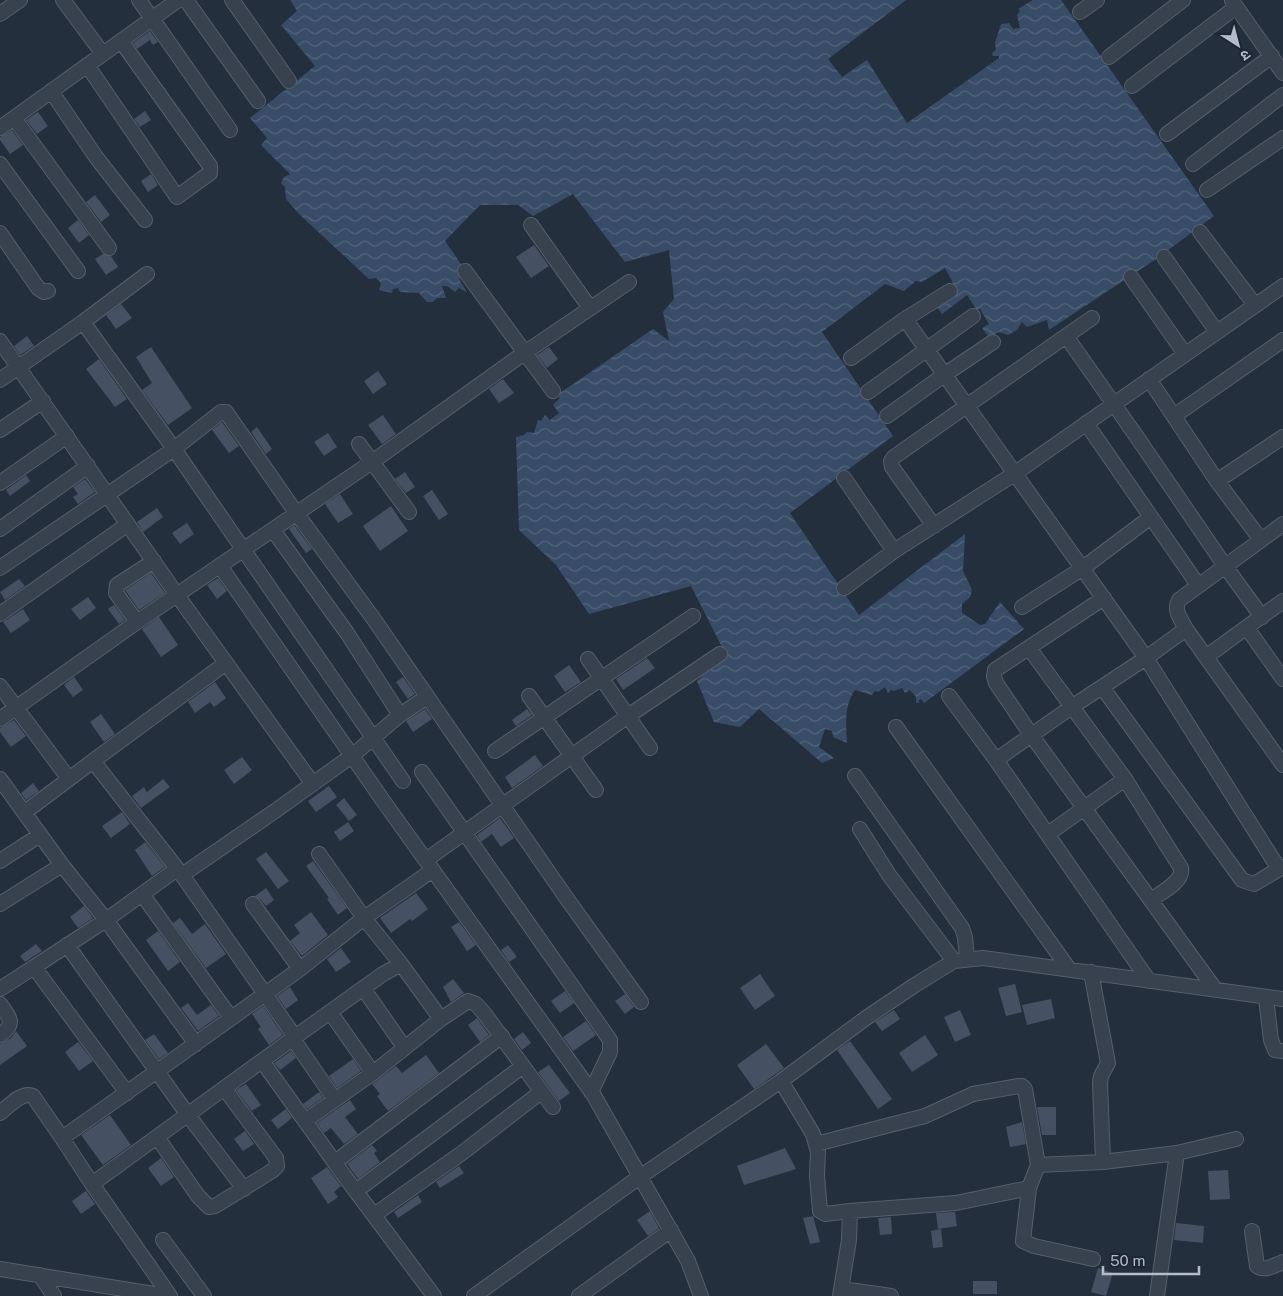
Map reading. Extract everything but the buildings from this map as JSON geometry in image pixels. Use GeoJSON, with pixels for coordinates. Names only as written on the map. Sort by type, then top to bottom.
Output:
{"type":"FeatureCollection","features":[{"type":"Feature","properties":{"kind":"street"},"geometry":{"type":"LineString","coordinates":[[0,14],[20,0]]}},
{"type":"Feature","properties":{"kind":"street"},"geometry":{"type":"LineString","coordinates":[[63,0],[103,54]]}},
{"type":"Feature","properties":{"kind":"street"},"geometry":{"type":"LineString","coordinates":[[139,0],[230,130]]}},
{"type":"Feature","properties":{"kind":"street"},"geometry":{"type":"LineString","coordinates":[[0,128],[178,0]]}},
{"type":"Feature","properties":{"kind":"street"},"geometry":{"type":"LineString","coordinates":[[186,0],[258,101]]}},
{"type":"Feature","properties":{"kind":"street"},"geometry":{"type":"LineString","coordinates":[[232,0],[289,81]]}},
{"type":"Feature","properties":{"kind":"street"},"geometry":{"type":"LineString","coordinates":[[1080,12],[1096,0]]}},
{"type":"Feature","properties":{"kind":"street"},"geometry":{"type":"LineString","coordinates":[[1109,57],[1183,0]]}},
{"type":"Feature","properties":{"kind":"street"},"geometry":{"type":"LineString","coordinates":[[1132,86],[1234,3],[1283,73]]}},
{"type":"Feature","properties":{"kind":"street"},"geometry":{"type":"LineString","coordinates":[[87,65],[177,197],[210,172],[210,166],[121,41]]}},
{"type":"Feature","properties":{"kind":"street"},"geometry":{"type":"LineString","coordinates":[[1167,134],[1272,56]]}},
{"type":"Feature","properties":{"kind":"street"},"geometry":{"type":"LineString","coordinates":[[51,91],[96,157],[144,220]]}},
{"type":"Feature","properties":{"kind":"street"},"geometry":{"type":"LineString","coordinates":[[1193,164],[1283,95]]}},
{"type":"Feature","properties":{"kind":"street"},"geometry":{"type":"LineString","coordinates":[[14,118],[109,248]]}},
{"type":"Feature","properties":{"kind":"street"},"geometry":{"type":"LineString","coordinates":[[1207,190],[1283,138]]}},
{"type":"Feature","properties":{"kind":"street"},"geometry":{"type":"LineString","coordinates":[[0,164],[78,271]]}},
{"type":"Feature","properties":{"kind":"street"},"geometry":{"type":"LineString","coordinates":[[531,225],[590,308]]}},
{"type":"Feature","properties":{"kind":"street"},"geometry":{"type":"LineString","coordinates":[[1200,232],[1255,305]]}},
{"type":"Feature","properties":{"kind":"street"},"geometry":{"type":"LineString","coordinates":[[0,233],[38,288],[44,292],[48,291]]}},
{"type":"Feature","properties":{"kind":"street"},"geometry":{"type":"LineString","coordinates":[[1164,256],[1217,332]]}},
{"type":"Feature","properties":{"kind":"street"},"geometry":{"type":"LineString","coordinates":[[465,271],[553,391]]}},
{"type":"Feature","properties":{"kind":"street"},"geometry":{"type":"LineString","coordinates":[[0,380],[83,322],[147,274]]}},
{"type":"Feature","properties":{"kind":"street"},"geometry":{"type":"LineString","coordinates":[[1131,277],[1185,354]]}},
{"type":"Feature","properties":{"kind":"street"},"geometry":{"type":"LineString","coordinates":[[0,719],[137,622],[372,462],[524,353],[629,282]]}},
{"type":"Feature","properties":{"kind":"street"},"geometry":{"type":"LineString","coordinates":[[844,588],[894,551],[1014,474],[1282,287]]}},
{"type":"Feature","properties":{"kind":"street"},"geometry":{"type":"LineString","coordinates":[[851,358],[905,319],[950,291]]}},
{"type":"Feature","properties":{"kind":"street"},"geometry":{"type":"LineString","coordinates":[[868,392],[973,316]]}},
{"type":"Feature","properties":{"kind":"street"},"geometry":{"type":"LineString","coordinates":[[934,526],[892,467],[891,461],[1092,318]]}},
{"type":"Feature","properties":{"kind":"street"},"geometry":{"type":"LineString","coordinates":[[905,319],[1146,658],[1281,868],[1254,884],[1242,880],[1102,687]]}},
{"type":"Feature","properties":{"kind":"street"},"geometry":{"type":"LineString","coordinates":[[83,322],[174,449],[403,781]]}},
{"type":"Feature","properties":{"kind":"street"},"geometry":{"type":"LineString","coordinates":[[1066,336],[1262,617]]}},
{"type":"Feature","properties":{"kind":"street"},"geometry":{"type":"LineString","coordinates":[[1174,416],[1283,340]]}},
{"type":"Feature","properties":{"kind":"street"},"geometry":{"type":"LineString","coordinates":[[0,341],[177,595],[313,784]]}},
{"type":"Feature","properties":{"kind":"street"},"geometry":{"type":"LineString","coordinates":[[887,416],[993,342]]}},
{"type":"Feature","properties":{"kind":"street"},"geometry":{"type":"LineString","coordinates":[[1149,379],[1217,481],[1261,540]]}},
{"type":"Feature","properties":{"kind":"street"},"geometry":{"type":"LineString","coordinates":[[0,430],[43,401]]}},
{"type":"Feature","properties":{"kind":"street"},"geometry":{"type":"LineString","coordinates":[[0,568],[174,449],[221,412],[226,412],[373,618],[502,807],[641,1002]]}},
{"type":"Feature","properties":{"kind":"street"},"geometry":{"type":"LineString","coordinates":[[1086,423],[1198,585]]}},
{"type":"Feature","properties":{"kind":"street"},"geometry":{"type":"LineString","coordinates":[[0,483],[67,436]]}},
{"type":"Feature","properties":{"kind":"street"},"geometry":{"type":"LineString","coordinates":[[1217,481],[1283,437]]}},
{"type":"Feature","properties":{"kind":"street"},"geometry":{"type":"LineString","coordinates":[[359,444],[409,512]]}},
{"type":"Feature","properties":{"kind":"street"},"geometry":{"type":"LineString","coordinates":[[0,529],[88,466]]}},
{"type":"Feature","properties":{"kind":"street"},"geometry":{"type":"LineString","coordinates":[[844,478],[894,551]]}},
{"type":"Feature","properties":{"kind":"street"},"geometry":{"type":"LineString","coordinates":[[1022,607],[1083,568],[1151,517]]}},
{"type":"Feature","properties":{"kind":"street"},"geometry":{"type":"LineString","coordinates":[[0,614],[128,524]]}},
{"type":"Feature","properties":{"kind":"street"},"geometry":{"type":"LineString","coordinates":[[1283,524],[1198,585],[1179,600],[1176,605],[1186,629],[1283,765]]}},
{"type":"Feature","properties":{"kind":"street"},"geometry":{"type":"LineString","coordinates":[[273,530],[347,633],[400,715]]}},
{"type":"Feature","properties":{"kind":"street"},"geometry":{"type":"LineString","coordinates":[[137,622],[116,593],[117,585],[154,561]]}},
{"type":"Feature","properties":{"kind":"street"},"geometry":{"type":"LineString","coordinates":[[220,566],[591,1092],[641,1176],[688,1261],[697,1294]]}},
{"type":"Feature","properties":{"kind":"street"},"geometry":{"type":"LineString","coordinates":[[1104,598],[995,670],[994,676],[996,683],[1032,736],[1215,989]]}},
{"type":"Feature","properties":{"kind":"street"},"geometry":{"type":"LineString","coordinates":[[1206,656],[1262,617],[1281,607]]}},
{"type":"Feature","properties":{"kind":"street"},"geometry":{"type":"LineString","coordinates":[[495,751],[693,616]]}},
{"type":"Feature","properties":{"kind":"street"},"geometry":{"type":"LineString","coordinates":[[1247,628],[1283,679]]}},
{"type":"Feature","properties":{"kind":"street"},"geometry":{"type":"LineString","coordinates":[[996,760],[1186,629]]}},
{"type":"Feature","properties":{"kind":"street"},"geometry":{"type":"LineString","coordinates":[[1029,648],[1125,779],[1182,868],[1179,878],[1151,900]]}},
{"type":"Feature","properties":{"kind":"street"},"geometry":{"type":"LineString","coordinates":[[62,1138],[300,969],[430,865],[464,833],[628,716],[720,654]]}},
{"type":"Feature","properties":{"kind":"street"},"geometry":{"type":"LineString","coordinates":[[588,659],[650,748]]}},
{"type":"Feature","properties":{"kind":"street"},"geometry":{"type":"LineString","coordinates":[[24,812],[226,663]]}},
{"type":"Feature","properties":{"kind":"street"},"geometry":{"type":"LineString","coordinates":[[0,686],[69,778]]}},
{"type":"Feature","properties":{"kind":"street"},"geometry":{"type":"LineString","coordinates":[[529,696],[596,790]]}},
{"type":"Feature","properties":{"kind":"street"},"geometry":{"type":"LineString","coordinates":[[949,696],[1048,834],[1149,981]]}},
{"type":"Feature","properties":{"kind":"street"},"geometry":{"type":"LineString","coordinates":[[0,989],[106,920],[142,894],[179,872],[313,784],[374,738],[400,715],[427,697]]}},
{"type":"Feature","properties":{"kind":"street"},"geometry":{"type":"LineString","coordinates":[[896,727],[1069,969]]}},
{"type":"Feature","properties":{"kind":"street"},"geometry":{"type":"LineString","coordinates":[[93,761],[179,872],[265,993],[335,1100]]}},
{"type":"Feature","properties":{"kind":"street"},"geometry":{"type":"LineString","coordinates":[[422,772],[610,1040],[610,1052],[591,1092]]}},
{"type":"Feature","properties":{"kind":"street"},"geometry":{"type":"LineString","coordinates":[[855,776],[962,928],[965,937],[961,960]]}},
{"type":"Feature","properties":{"kind":"street"},"geometry":{"type":"LineString","coordinates":[[0,779],[196,1044]]}},
{"type":"Feature","properties":{"kind":"street"},"geometry":{"type":"LineString","coordinates":[[1048,834],[1125,779]]}},
{"type":"Feature","properties":{"kind":"street"},"geometry":{"type":"LineString","coordinates":[[860,829],[889,875],[961,960]]}},
{"type":"Feature","properties":{"kind":"street"},"geometry":{"type":"LineString","coordinates":[[0,861],[40,835]]}},
{"type":"Feature","properties":{"kind":"street"},"geometry":{"type":"LineString","coordinates":[[319,854],[364,918],[401,964],[441,1019]]}},
{"type":"Feature","properties":{"kind":"street"},"geometry":{"type":"LineString","coordinates":[[0,904],[62,865]]}},
{"type":"Feature","properties":{"kind":"street"},"geometry":{"type":"LineString","coordinates":[[142,894],[231,1018]]}},
{"type":"Feature","properties":{"kind":"street"},"geometry":{"type":"LineString","coordinates":[[252,904],[300,969]]}},
{"type":"Feature","properties":{"kind":"street"},"geometry":{"type":"LineString","coordinates":[[66,946],[244,1189]]}},
{"type":"Feature","properties":{"kind":"street"},"geometry":{"type":"LineString","coordinates":[[474,1296],[641,1176],[780,1081],[866,1018],[961,960],[983,958],[1283,999]]}},
{"type":"Feature","properties":{"kind":"street"},"geometry":{"type":"LineString","coordinates":[[92,1184],[363,988],[401,964]]}},
{"type":"Feature","properties":{"kind":"street"},"geometry":{"type":"LineString","coordinates":[[34,968],[127,1093]]}},
{"type":"Feature","properties":{"kind":"street"},"geometry":{"type":"LineString","coordinates":[[1091,972],[1108,1063],[1101,1076],[1100,1083],[1103,1162]]}},
{"type":"Feature","properties":{"kind":"street"},"geometry":{"type":"LineString","coordinates":[[363,988],[404,1047]]}},
{"type":"Feature","properties":{"kind":"street"},"geometry":{"type":"LineString","coordinates":[[1266,998],[1271,1040],[1276,1050],[1283,1051]]}},
{"type":"Feature","properties":{"kind":"street"},"geometry":{"type":"LineString","coordinates":[[305,1121],[373,1073],[464,1002],[471,1001],[484,1013],[502,1036],[553,1107]]}},
{"type":"Feature","properties":{"kind":"street"},"geometry":{"type":"LineString","coordinates":[[0,1004],[10,1020],[10,1024],[6,1031],[0,1035]]}},
{"type":"Feature","properties":{"kind":"street"},"geometry":{"type":"LineString","coordinates":[[330,1012],[373,1073]]}},
{"type":"Feature","properties":{"kind":"street"},"geometry":{"type":"LineString","coordinates":[[335,1162],[502,1036]]}},
{"type":"Feature","properties":{"kind":"street"},"geometry":{"type":"LineString","coordinates":[[262,1061],[434,1296]]}},
{"type":"Feature","properties":{"kind":"street"},"geometry":{"type":"LineString","coordinates":[[356,1191],[523,1066]]}},
{"type":"Feature","properties":{"kind":"street"},"geometry":{"type":"LineString","coordinates":[[780,1081],[813,1134],[818,1152],[817,1176],[820,1211],[825,1214],[956,1203],[1029,1188]]}},
{"type":"Feature","properties":{"kind":"street"},"geometry":{"type":"LineString","coordinates":[[816,1144],[925,1116],[973,1094],[1022,1086],[1026,1089],[1038,1165],[1029,1188],[1023,1241],[1034,1246],[1093,1259]]}},
{"type":"Feature","properties":{"kind":"street"},"geometry":{"type":"LineString","coordinates":[[157,1137],[198,1196],[208,1207],[215,1206],[272,1171],[278,1162],[224,1088]]}},
{"type":"Feature","properties":{"kind":"street"},"geometry":{"type":"LineString","coordinates":[[374,1215],[541,1092]]}},
{"type":"Feature","properties":{"kind":"street"},"geometry":{"type":"LineString","coordinates":[[0,1112],[24,1095],[33,1096],[170,1296]]}},
{"type":"Feature","properties":{"kind":"street"},"geometry":{"type":"LineString","coordinates":[[1038,1165],[1103,1162],[1177,1153],[1236,1139]]}},
{"type":"Feature","properties":{"kind":"street"},"geometry":{"type":"LineString","coordinates":[[1157,1296],[1177,1153]]}},
{"type":"Feature","properties":{"kind":"street"},"geometry":{"type":"LineString","coordinates":[[850,1212],[849,1240],[841,1293],[891,1296]]}},
{"type":"Feature","properties":{"kind":"street"},"geometry":{"type":"LineString","coordinates":[[579,1296],[671,1230]]}},
{"type":"Feature","properties":{"kind":"street"},"geometry":{"type":"LineString","coordinates":[[1252,1230],[1257,1266],[1264,1269],[1283,1262]]}},
{"type":"Feature","properties":{"kind":"street"},"geometry":{"type":"LineString","coordinates":[[163,1240],[204,1296]]}},
{"type":"Feature","properties":{"kind":"street"},"geometry":{"type":"LineString","coordinates":[[0,1269],[166,1296]]}},
{"type":"Feature","properties":{"kind":"street"},"geometry":{"type":"LineString","coordinates":[[40,1275],[54,1296]]}},
{"type":"Feature","properties":{"kind":"water"},"geometry":{"type":"Polygon","coordinates":[[[290,0],[906,0],[828,59],[842,77],[867,60],[907,123],[999,58],[999,56],[993,56],[992,53],[996,50],[995,43],[1001,24],[1009,23],[1013,29],[1020,28],[1017,15],[1020,11],[1018,9],[1033,0],[1061,0],[1214,216],[1156,259],[1049,330],[1047,320],[1027,327],[1022,322],[1017,330],[1008,335],[999,332],[989,337],[982,328],[989,324],[980,309],[976,309],[967,295],[942,314],[932,299],[953,283],[945,268],[922,282],[916,281],[904,291],[885,284],[822,332],[893,436],[790,513],[859,615],[965,534],[963,571],[972,590],[970,597],[962,604],[962,613],[980,625],[985,624],[1000,602],[1024,629],[924,703],[921,699],[919,703],[916,703],[916,697],[910,690],[905,693],[902,688],[894,691],[891,690],[888,693],[885,687],[878,692],[875,691],[872,695],[855,690],[847,709],[847,743],[833,737],[832,731],[825,729],[819,747],[834,758],[822,763],[759,709],[740,727],[714,722],[697,681],[725,653],[691,586],[589,614],[556,565],[519,530],[516,437],[527,432],[534,433],[538,420],[541,421],[545,415],[550,420],[559,413],[553,405],[559,399],[560,393],[653,329],[669,341],[663,312],[674,299],[669,250],[625,262],[573,194],[533,216],[518,205],[480,205],[445,241],[463,267],[464,273],[459,279],[467,292],[459,288],[455,292],[447,286],[442,286],[446,298],[437,298],[433,302],[427,302],[419,293],[400,292],[398,288],[393,289],[392,293],[379,290],[381,283],[376,278],[369,279],[298,213],[286,199],[285,187],[281,183],[284,177],[290,174],[261,145],[267,138],[250,118],[315,66],[281,25],[297,11],[290,0]]]}}]}
